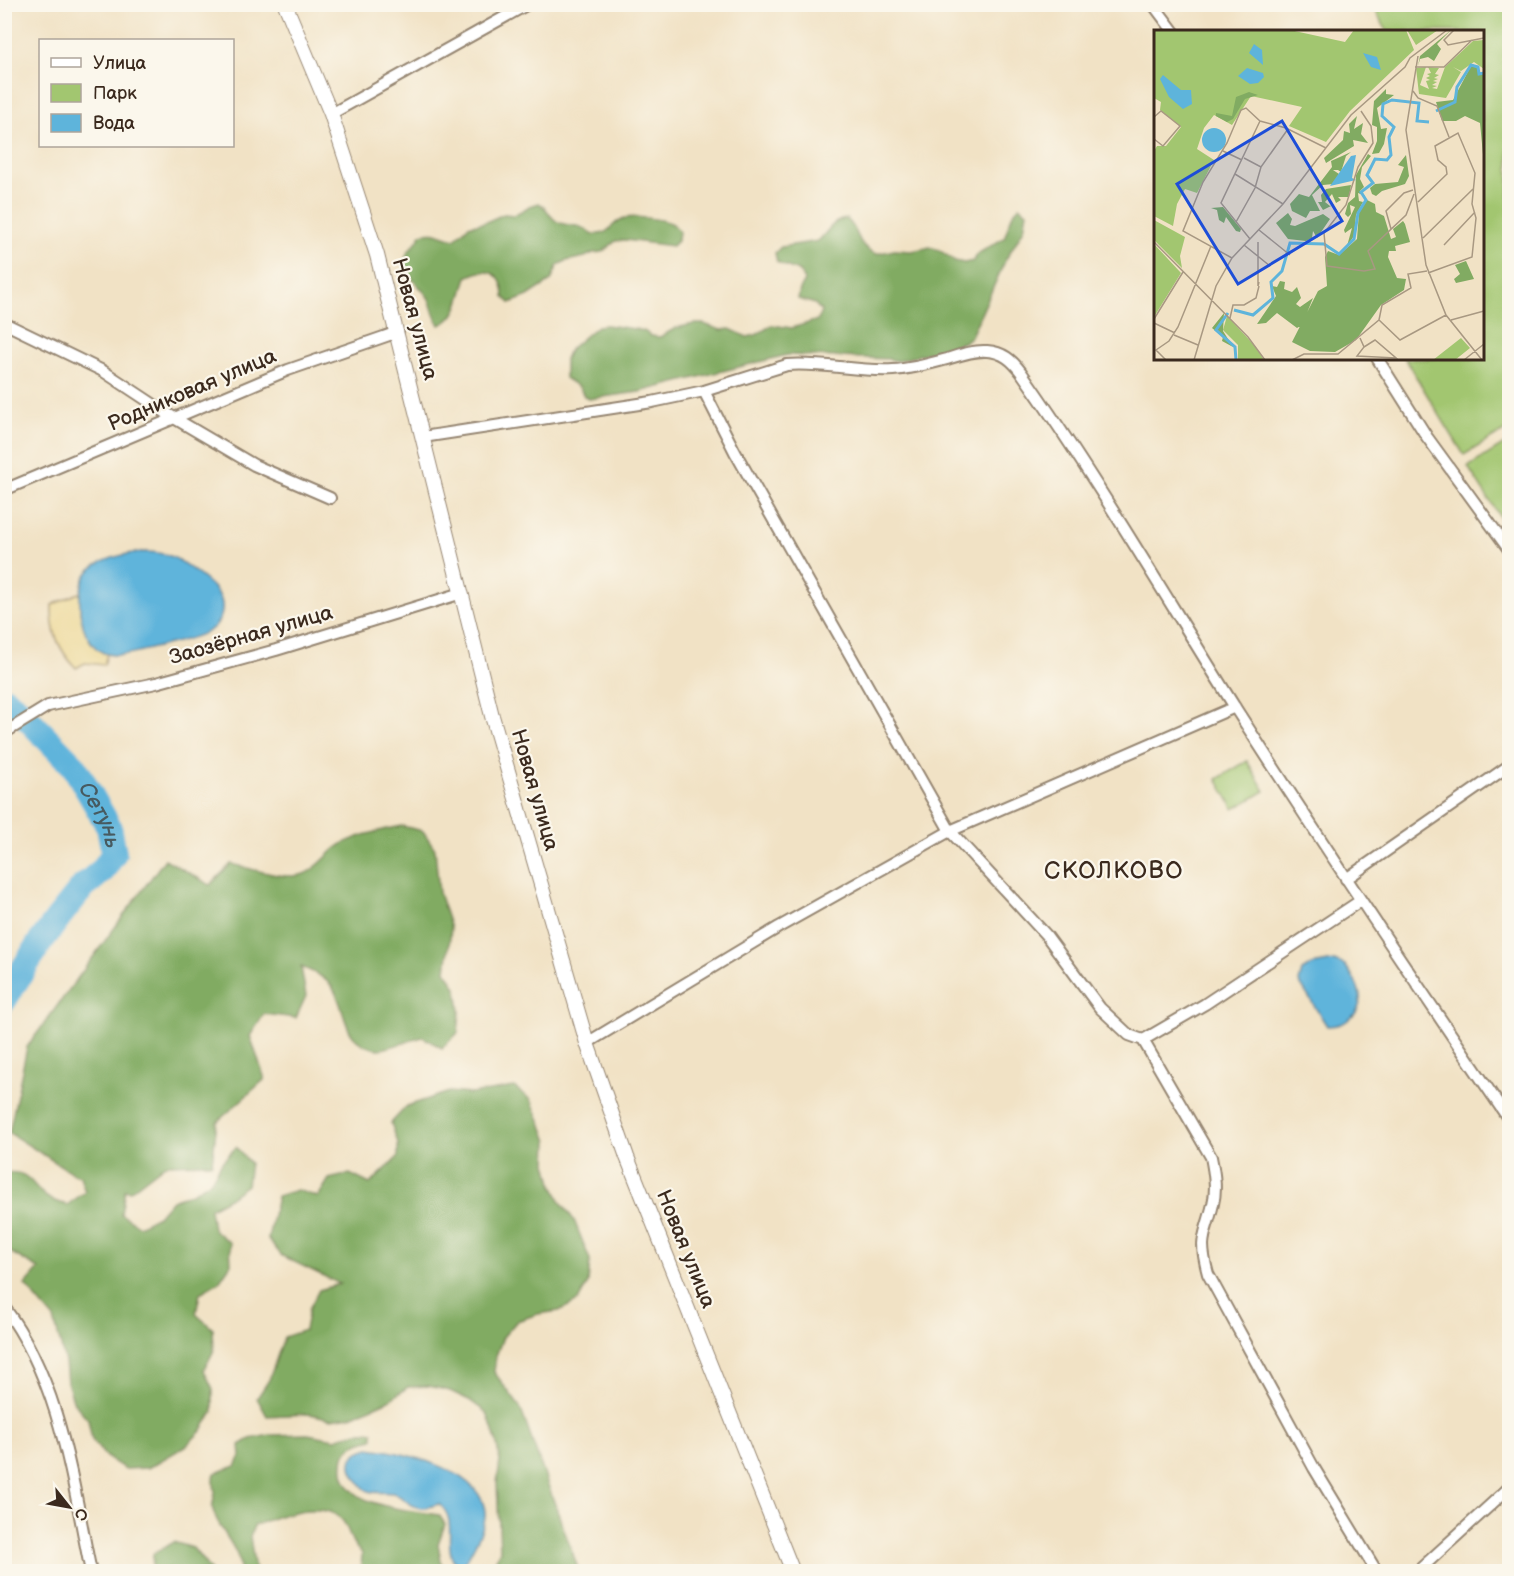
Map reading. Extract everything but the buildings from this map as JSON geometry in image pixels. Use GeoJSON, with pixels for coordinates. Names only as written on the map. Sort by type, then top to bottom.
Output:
{"type":"FeatureCollection","features":[{"type":"Feature","properties":{"kind":"street","name":"Новая улица"},"geometry":{"type":"LineString","coordinates":[[285,4],[331,114],[377,255],[511,781],[587,1043],[627,1156],[793,1572]]}},
{"type":"Feature","properties":{"kind":"street"},"geometry":{"type":"LineString","coordinates":[[331,114],[528,4]]}},
{"type":"Feature","properties":{"kind":"street"},"geometry":{"type":"LineString","coordinates":[[1153,4],[1172,30]]}},
{"type":"Feature","properties":{"kind":"street"},"geometry":{"type":"LineString","coordinates":[[4,323],[102,371],[254,465],[330,498]]}},
{"type":"Feature","properties":{"kind":"street","name":"Родниковая улица"},"geometry":{"type":"LineString","coordinates":[[4,490],[288,370],[398,332]]}},
{"type":"Feature","properties":{"kind":"street"},"geometry":{"type":"LineString","coordinates":[[423,437],[652,402],[704,391],[787,365],[894,370],[924,365],[977,350],[1003,355],[1012,360],[1077,453],[1360,902],[1509,1121]]}},
{"type":"Feature","properties":{"kind":"street"},"geometry":{"type":"LineString","coordinates":[[1378,360],[1427,437],[1509,551]]}},
{"type":"Feature","properties":{"kind":"street"},"geometry":{"type":"LineString","coordinates":[[704,391],[735,452],[950,831],[1046,935],[1100,1008],[1129,1035],[1143,1040],[1211,1156],[1215,1176],[1214,1203],[1201,1244],[1208,1274],[1314,1468],[1377,1572]]}},
{"type":"Feature","properties":{"kind":"street","name":"Заозёрная улица"},"geometry":{"type":"LineString","coordinates":[[4,733],[48,706],[156,683],[276,650],[462,593]]}},
{"type":"Feature","properties":{"kind":"street"},"geometry":{"type":"LineString","coordinates":[[587,1043],[779,927],[950,831],[1235,707]]}},
{"type":"Feature","properties":{"kind":"street"},"geometry":{"type":"LineString","coordinates":[[1346,879],[1509,765]]}},
{"type":"Feature","properties":{"kind":"street"},"geometry":{"type":"LineString","coordinates":[[1143,1040],[1233,986],[1360,902]]}},
{"type":"Feature","properties":{"kind":"street"},"geometry":{"type":"LineString","coordinates":[[4,1306],[27,1341],[47,1383],[61,1430],[91,1572]]}},
{"type":"Feature","properties":{"kind":"street"},"geometry":{"type":"LineString","coordinates":[[1417,1572],[1509,1487]]}},
{"type":"Feature","properties":{"kind":"green space"},"geometry":{"type":"Polygon","coordinates":[[[1372,5],[1509,5],[1509,428],[1464,455],[1406,360],[1484,360],[1484,30],[1386,30],[1372,5]]]}},
{"type":"Feature","properties":{"kind":"green space"},"geometry":{"type":"Polygon","coordinates":[[[539,203],[558,222],[579,227],[594,234],[603,233],[622,219],[640,218],[673,224],[679,231],[678,240],[672,246],[616,241],[602,252],[558,265],[551,281],[528,296],[510,303],[504,297],[501,282],[497,277],[487,272],[474,274],[467,277],[461,298],[451,317],[440,325],[434,316],[429,299],[411,278],[406,268],[405,259],[421,234],[435,233],[455,239],[468,226],[486,222],[504,214],[514,215],[539,203]]]}},
{"type":"Feature","properties":{"kind":"green space"},"geometry":{"type":"Polygon","coordinates":[[[1020,206],[1027,212],[1024,229],[1006,259],[971,336],[964,342],[898,361],[787,355],[639,392],[589,399],[584,396],[580,388],[565,378],[565,359],[569,350],[597,326],[635,329],[660,337],[676,328],[704,324],[721,330],[730,329],[747,337],[756,335],[772,325],[792,328],[818,320],[821,311],[815,304],[798,299],[805,281],[802,276],[796,270],[777,262],[775,253],[781,247],[818,241],[838,221],[847,219],[864,246],[876,254],[930,247],[955,261],[964,263],[973,261],[979,253],[1004,238],[1013,213],[1020,206]]]}},
{"type":"Feature","properties":{"kind":"green space"},"geometry":{"type":"Polygon","coordinates":[[[1509,441],[1509,531],[1468,467],[1509,441]]]}},
{"type":"Feature","properties":{"kind":"green space"},"geometry":{"type":"Polygon","coordinates":[[[1247,761],[1265,791],[1234,809],[1217,779],[1247,761]]]}},
{"type":"Feature","properties":{"kind":"green space"},"geometry":{"type":"Polygon","coordinates":[[[402,826],[423,831],[435,849],[439,893],[451,928],[446,971],[457,989],[460,1011],[458,1033],[442,1048],[423,1037],[382,1049],[366,1046],[351,1034],[332,987],[318,975],[301,967],[306,996],[296,1018],[264,1014],[250,1036],[265,1079],[217,1122],[212,1163],[165,1164],[130,1191],[125,1190],[121,1214],[139,1226],[158,1216],[172,1200],[192,1193],[211,1181],[222,1162],[236,1147],[250,1163],[247,1185],[210,1208],[213,1229],[230,1243],[231,1264],[219,1282],[200,1293],[196,1314],[213,1329],[214,1350],[204,1370],[213,1389],[213,1412],[202,1430],[186,1446],[148,1468],[125,1469],[106,1457],[92,1440],[88,1419],[74,1403],[67,1382],[65,1362],[54,1319],[25,1285],[39,1269],[5,1249],[5,1173],[20,1174],[26,1177],[48,1198],[67,1205],[85,1192],[80,1176],[9,1133],[27,1047],[165,859],[210,885],[231,864],[278,875],[296,876],[313,869],[336,848],[350,840],[402,826]]]}},
{"type":"Feature","properties":{"kind":"green space"},"geometry":{"type":"Polygon","coordinates":[[[514,1087],[531,1100],[540,1120],[548,1141],[547,1163],[552,1183],[561,1202],[574,1220],[590,1260],[588,1283],[578,1301],[559,1311],[538,1314],[517,1321],[503,1337],[496,1356],[494,1372],[520,1407],[579,1571],[491,1571],[500,1550],[497,1483],[500,1461],[487,1413],[469,1400],[450,1391],[429,1386],[408,1387],[391,1399],[371,1408],[351,1416],[331,1419],[310,1414],[267,1416],[257,1398],[269,1380],[284,1337],[305,1330],[309,1309],[319,1290],[340,1284],[282,1256],[268,1239],[277,1196],[297,1190],[318,1197],[329,1179],[350,1174],[370,1184],[398,1157],[398,1143],[391,1123],[407,1106],[449,1092],[471,1094],[514,1087]]]}},
{"type":"Feature","properties":{"kind":"green space"},"geometry":{"type":"Polygon","coordinates":[[[357,1432],[373,1432],[373,1439],[353,1446],[346,1452],[343,1463],[344,1478],[352,1490],[363,1498],[378,1504],[439,1515],[445,1524],[438,1544],[443,1571],[361,1571],[362,1553],[357,1549],[340,1518],[321,1510],[310,1510],[285,1514],[254,1526],[250,1536],[255,1571],[240,1571],[237,1555],[213,1510],[215,1473],[236,1466],[241,1456],[240,1445],[250,1439],[270,1435],[308,1434],[335,1439],[357,1432]]]}},
{"type":"Feature","properties":{"kind":"green space"},"geometry":{"type":"Polygon","coordinates":[[[173,1542],[193,1548],[211,1571],[152,1571],[153,1554],[173,1542]]]}},
{"type":"Feature","properties":{"kind":"sand"},"geometry":{"type":"Polygon","coordinates":[[[81,592],[80,613],[97,647],[107,654],[104,665],[85,663],[76,668],[60,647],[54,631],[52,605],[81,592]]]}},
{"type":"Feature","properties":{"kind":"water"},"geometry":{"type":"Polygon","coordinates":[[[147,552],[175,558],[209,583],[217,592],[222,603],[220,618],[210,630],[185,640],[124,655],[101,652],[92,644],[81,619],[81,591],[85,578],[96,565],[110,559],[125,554],[147,552]]]}},
{"type":"Feature","properties":{"kind":"water"},"geometry":{"type":"Polygon","coordinates":[[[1334,961],[1345,965],[1350,972],[1358,987],[1360,1002],[1351,1018],[1340,1024],[1327,1026],[1299,982],[1302,971],[1312,965],[1334,961]]]}},
{"type":"Feature","properties":{"kind":"water"},"geometry":{"type":"Polygon","coordinates":[[[369,1448],[402,1454],[441,1467],[459,1476],[473,1488],[483,1502],[485,1518],[477,1540],[463,1564],[455,1563],[451,1556],[448,1517],[439,1504],[426,1508],[417,1507],[393,1493],[371,1492],[365,1489],[356,1478],[351,1467],[352,1458],[369,1448]]]}},
{"type":"Feature","properties":{"kind":"waterway","name":"Сетунь"},"geometry":{"type":"LineString","coordinates":[[4,699],[20,711],[74,766],[109,827],[114,853],[103,870],[83,887],[59,917],[4,1000]]}},
{"type":"Feature","properties":{"kind":"district","name":"СКОЛКОВО"},"geometry":{"type":"Point","coordinates":[1114,870]}}]}
